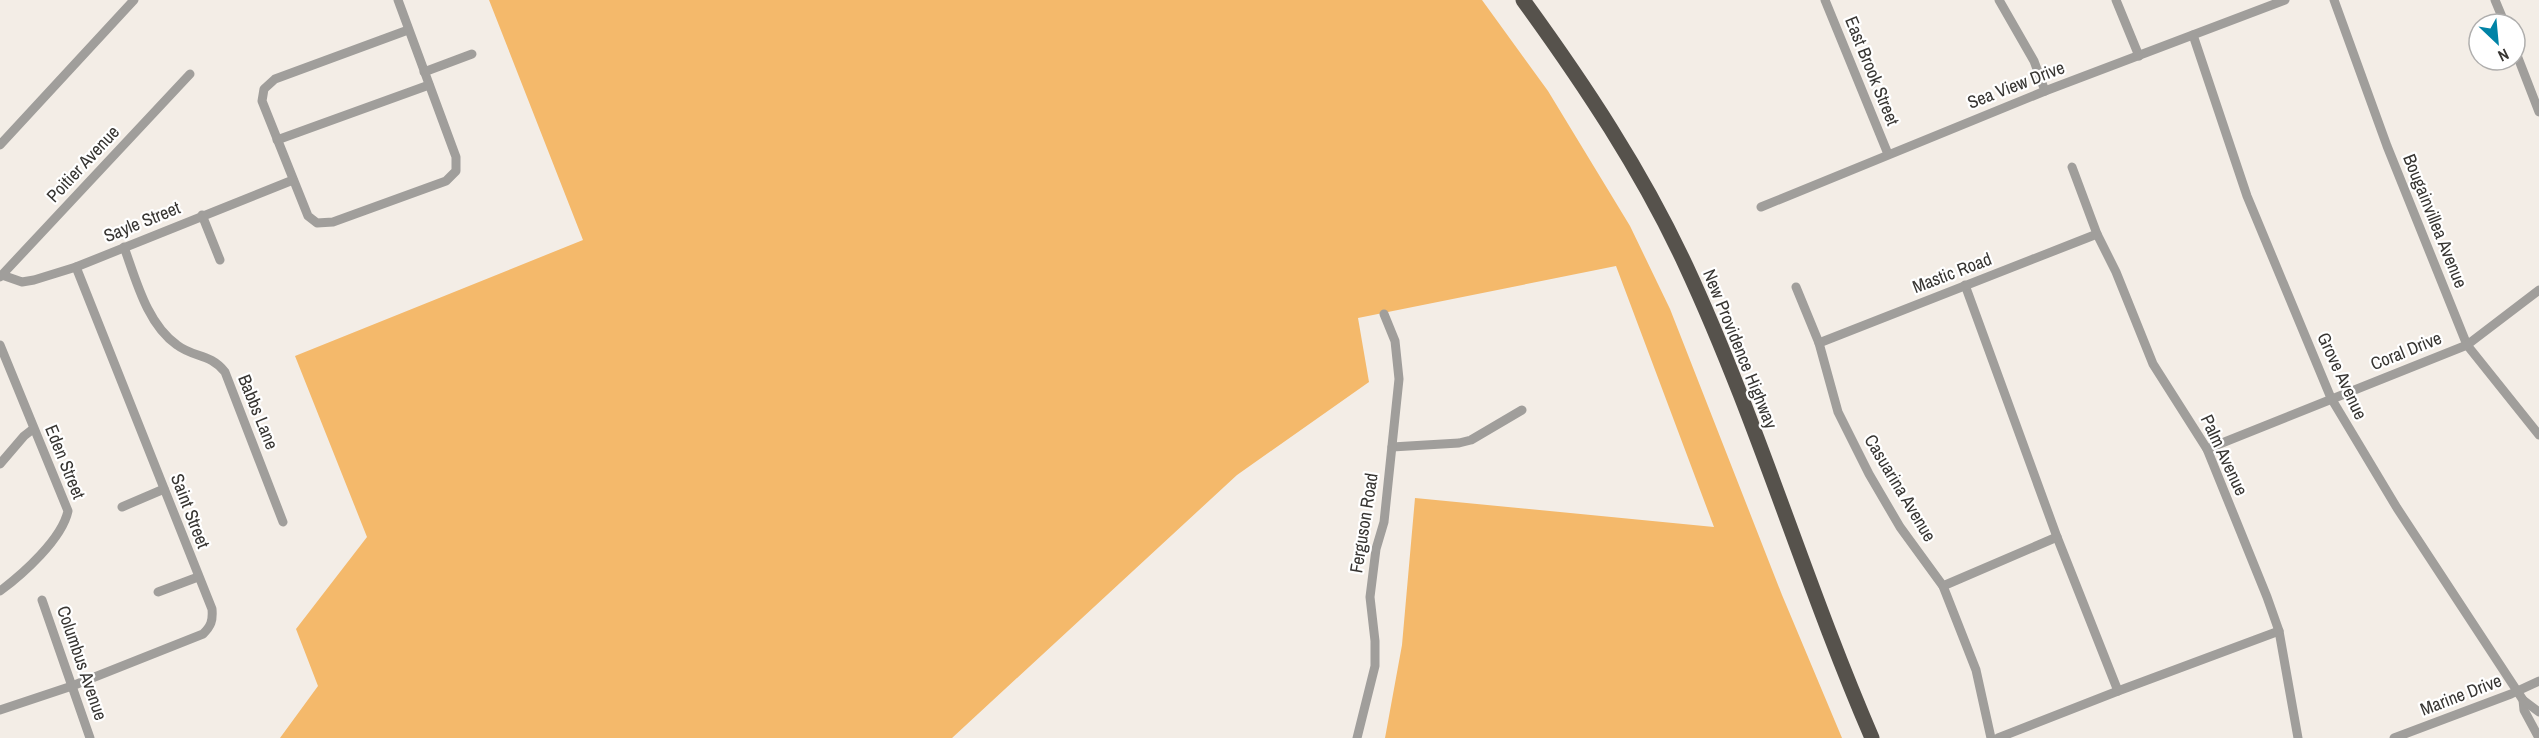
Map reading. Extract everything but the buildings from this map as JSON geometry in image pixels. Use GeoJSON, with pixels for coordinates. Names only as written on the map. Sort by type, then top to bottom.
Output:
{"type":"FeatureCollection","features":[{"type":"Feature","properties":{"kind":"highway","name":"New Providence Highway"},"geometry":{"type":"LineString","coordinates":[[1523,0],[1581,80],[1618,141],[1685,265],[1733,379],[1872,738]]}},
{"type":"Feature","properties":{"kind":"street"},"geometry":{"type":"LineString","coordinates":[[0,145],[134,0]]}},
{"type":"Feature","properties":{"kind":"street"},"geometry":{"type":"LineString","coordinates":[[398,0],[456,157],[456,171],[446,181],[324,224],[317,223],[308,216],[261,102],[262,94],[268,83],[275,79],[408,30]]}},
{"type":"Feature","properties":{"kind":"street","name":"East Brook Street"},"geometry":{"type":"LineString","coordinates":[[1825,0],[1888,154]]}},
{"type":"Feature","properties":{"kind":"street"},"geometry":{"type":"LineString","coordinates":[[1999,0],[2034,62],[2045,91]]}},
{"type":"Feature","properties":{"kind":"street"},"geometry":{"type":"LineString","coordinates":[[2116,0],[2139,56]]}},
{"type":"Feature","properties":{"kind":"street","name":"Sea View Drive"},"geometry":{"type":"LineString","coordinates":[[1761,207],[2045,91],[2285,0]]}},
{"type":"Feature","properties":{"kind":"street","name":"Bougainvillea Avenue"},"geometry":{"type":"LineString","coordinates":[[2334,0],[2387,146],[2467,345],[2539,435]]}},
{"type":"Feature","properties":{"kind":"street","name":"Grove Avenue"},"geometry":{"type":"LineString","coordinates":[[2193,35],[2247,196],[2331,398],[2397,508],[2517,691],[2523,700],[2539,712]]}},
{"type":"Feature","properties":{"kind":"street"},"geometry":{"type":"LineString","coordinates":[[424,72],[472,54]]}},
{"type":"Feature","properties":{"kind":"street"},"geometry":{"type":"LineString","coordinates":[[2524,72],[2539,112]]}},
{"type":"Feature","properties":{"kind":"street","name":"Poitier Avenue"},"geometry":{"type":"LineString","coordinates":[[1,276],[190,74]]}},
{"type":"Feature","properties":{"kind":"street"},"geometry":{"type":"LineString","coordinates":[[277,140],[429,85]]}},
{"type":"Feature","properties":{"kind":"street","name":"Palm Avenue"},"geometry":{"type":"LineString","coordinates":[[2072,167],[2097,234],[2116,272],[2153,364],[2207,450],[2279,631],[2298,738]]}},
{"type":"Feature","properties":{"kind":"street","name":"Sayle Street"},"geometry":{"type":"LineString","coordinates":[[1,276],[22,282],[76,267],[293,180]]}},
{"type":"Feature","properties":{"kind":"street"},"geometry":{"type":"LineString","coordinates":[[202,215],[220,260]]}},
{"type":"Feature","properties":{"kind":"street","name":"Mastic Road"},"geometry":{"type":"LineString","coordinates":[[1819,343],[2097,234]]}},
{"type":"Feature","properties":{"kind":"street","name":"Babbs Lane"},"geometry":{"type":"LineString","coordinates":[[124,247],[145,303],[169,339],[188,352],[211,358],[225,372],[283,522]]}},
{"type":"Feature","properties":{"kind":"street","name":"Saint Street"},"geometry":{"type":"LineString","coordinates":[[72,686],[202,634],[213,619],[212,609],[76,267]]}},
{"type":"Feature","properties":{"kind":"street"},"geometry":{"type":"LineString","coordinates":[[1965,285],[2057,537],[2118,690]]}},
{"type":"Feature","properties":{"kind":"street","name":"Casuarina Avenue"},"geometry":{"type":"LineString","coordinates":[[1796,287],[1819,343],[1838,412],[1869,474],[1900,527],[1943,586],[1976,670],[1991,738]]}},
{"type":"Feature","properties":{"kind":"street","name":"Coral Drive"},"geometry":{"type":"LineString","coordinates":[[2207,450],[2467,345],[2539,290]]}},
{"type":"Feature","properties":{"kind":"street","name":"Ferguson Road"},"geometry":{"type":"LineString","coordinates":[[1357,738],[1375,666],[1375,641],[1370,597],[1376,549],[1384,522],[1399,379],[1395,341],[1384,314]]}},
{"type":"Feature","properties":{"kind":"street","name":"Eden Street"},"geometry":{"type":"LineString","coordinates":[[0,345],[68,511],[66,522],[54,539],[17,578],[0,591]]}},
{"type":"Feature","properties":{"kind":"street"},"geometry":{"type":"LineString","coordinates":[[1392,447],[1439,446],[1465,441],[1522,410]]}},
{"type":"Feature","properties":{"kind":"street"},"geometry":{"type":"LineString","coordinates":[[0,464],[33,429]]}},
{"type":"Feature","properties":{"kind":"street"},"geometry":{"type":"LineString","coordinates":[[122,507],[164,489]]}},
{"type":"Feature","properties":{"kind":"street"},"geometry":{"type":"LineString","coordinates":[[1943,586],[2057,537]]}},
{"type":"Feature","properties":{"kind":"street"},"geometry":{"type":"LineString","coordinates":[[158,592],[198,577]]}},
{"type":"Feature","properties":{"kind":"street","name":"Columbus Avenue"},"geometry":{"type":"LineString","coordinates":[[42,600],[90,738]]}},
{"type":"Feature","properties":{"kind":"street"},"geometry":{"type":"LineString","coordinates":[[1998,738],[2118,690],[2279,631]]}},
{"type":"Feature","properties":{"kind":"street","name":"Marine Drive"},"geometry":{"type":"LineString","coordinates":[[2394,738],[2539,681]]}},
{"type":"Feature","properties":{"kind":"street"},"geometry":{"type":"LineString","coordinates":[[0,710],[72,686]]}},
{"type":"Feature","properties":{"kind":"street","name":"Grove Avenue"},"geometry":{"type":"LineString","coordinates":[[2523,700],[2524,710],[2539,738]]}},
{"type":"Feature","properties":{"kind":"shaded area"},"geometry":{"type":"Polygon","coordinates":[[[489,0],[1482,0],[1548,91],[1630,226],[1670,309],[1782,595],[1842,738],[1385,738],[1402,645],[1415,498],[1714,527],[1616,266],[1358,318],[1369,382],[1237,475],[952,738],[280,738],[318,686],[296,629],[367,537],[295,356],[583,240],[489,0]]]}}]}
